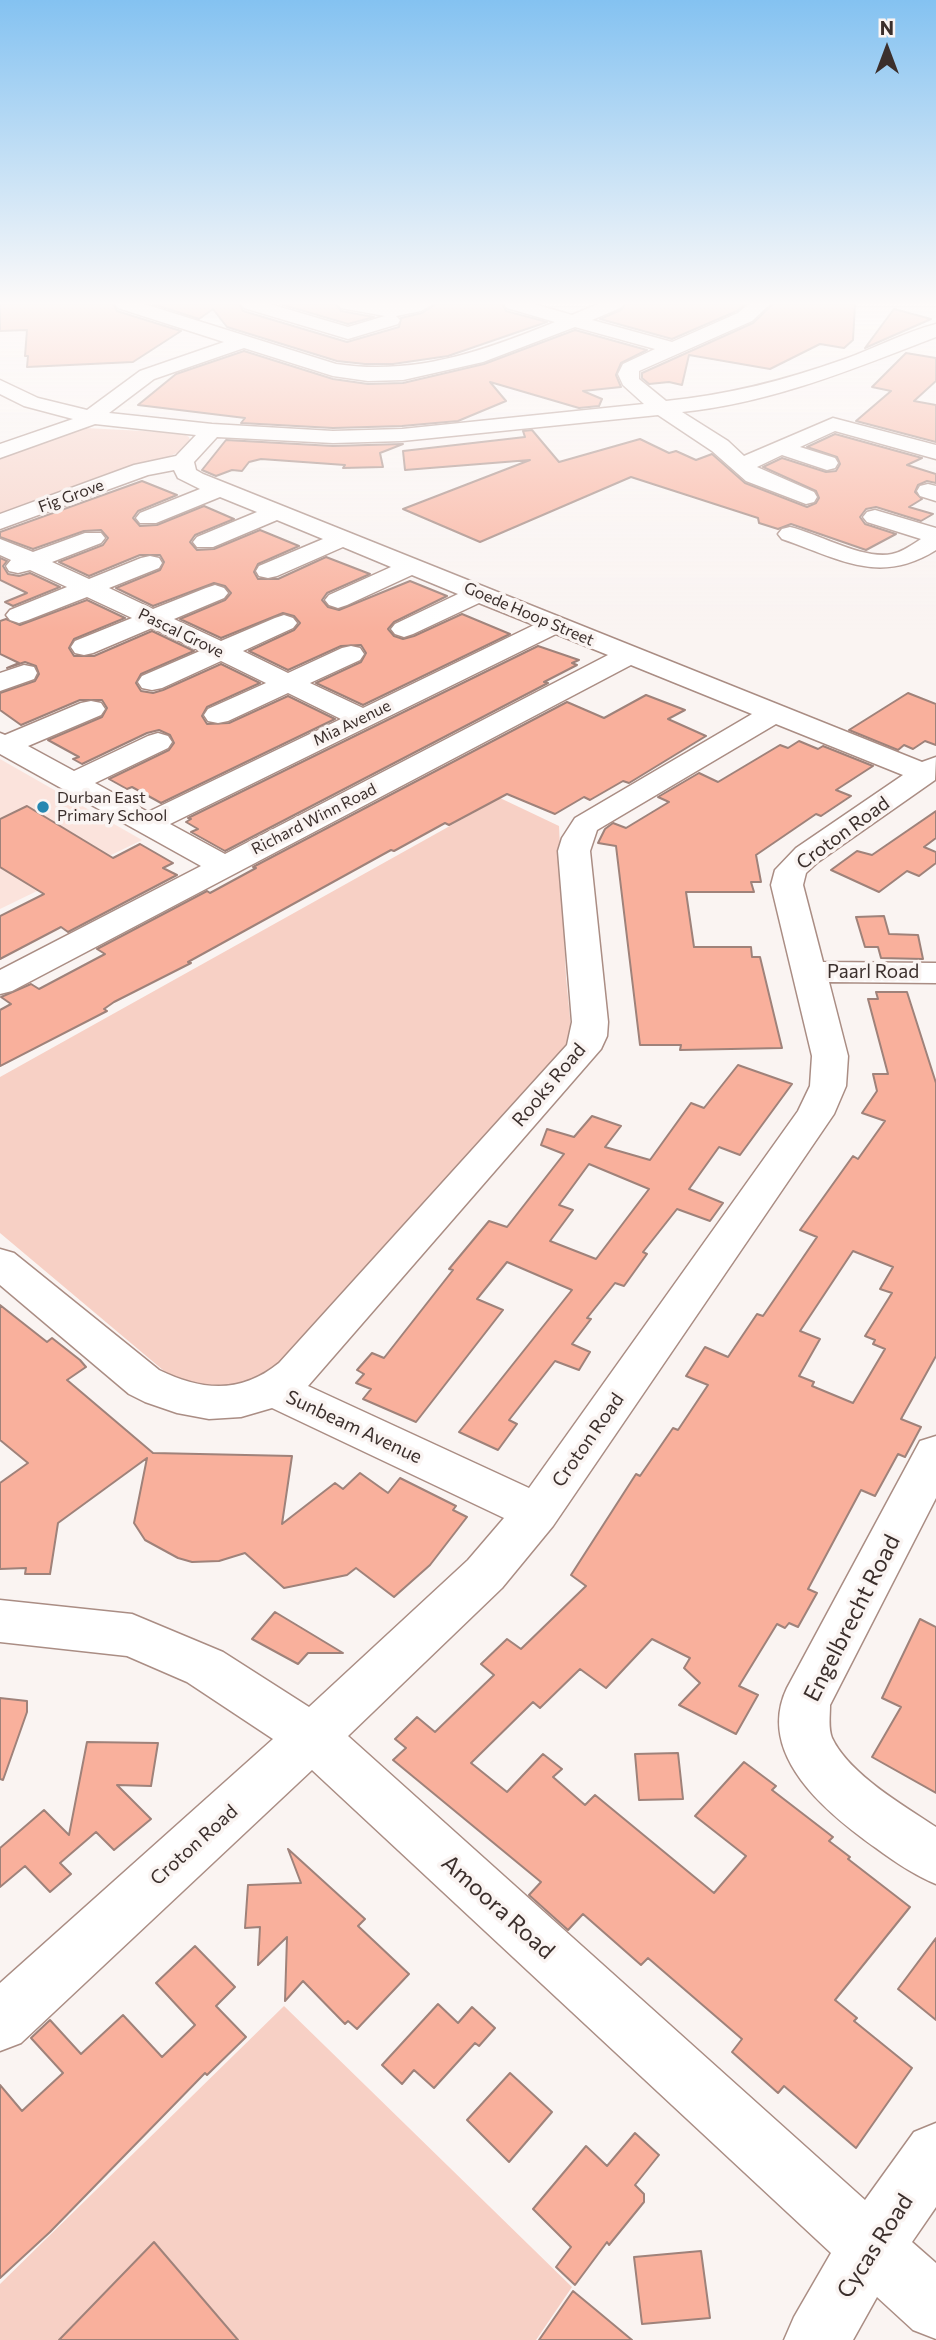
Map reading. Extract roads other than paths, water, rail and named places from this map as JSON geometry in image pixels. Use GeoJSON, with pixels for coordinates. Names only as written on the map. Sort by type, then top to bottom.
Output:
{"type":"FeatureCollection","features":[{"type":"Feature","properties":{"kind":"street"},"geometry":{"type":"LineString","coordinates":[[76,413],[212,430],[332,437],[389,436],[611,413]]}},
{"type":"Feature","properties":{"kind":"street"},"geometry":{"type":"LineString","coordinates":[[0,451],[69,428],[96,413]]}},
{"type":"Feature","properties":{"kind":"street"},"geometry":{"type":"LineString","coordinates":[[670,413],[720,446],[754,475],[806,496]]}},
{"type":"Feature","properties":{"kind":"street"},"geometry":{"type":"LineString","coordinates":[[742,465],[828,425],[839,424],[936,452]]}},
{"type":"Feature","properties":{"kind":"street"},"geometry":{"type":"LineString","coordinates":[[183,461],[212,430]]}},
{"type":"Feature","properties":{"kind":"street"},"geometry":{"type":"LineString","coordinates":[[720,446],[774,450],[827,463]]}},
{"type":"Feature","properties":{"kind":"street","name":"Goede Hoop Street"},"geometry":{"type":"LineString","coordinates":[[183,461],[186,473],[221,489],[772,714],[930,770]]}},
{"type":"Feature","properties":{"kind":"street","name":"Fig Grove"},"geometry":{"type":"LineString","coordinates":[[0,522],[142,470],[183,461]]}},
{"type":"Feature","properties":{"kind":"street"},"geometry":{"type":"LineString","coordinates":[[148,518],[221,489]]}},
{"type":"Feature","properties":{"kind":"street"},"geometry":{"type":"LineString","coordinates":[[205,542],[277,512]]}},
{"type":"Feature","properties":{"kind":"street"},"geometry":{"type":"LineString","coordinates":[[875,517],[936,538]]}},
{"type":"Feature","properties":{"kind":"street"},"geometry":{"type":"LineString","coordinates":[[790,534],[871,560],[890,562],[903,559],[936,538]]}},
{"type":"Feature","properties":{"kind":"street"},"geometry":{"type":"LineString","coordinates":[[0,573],[93,538]]}},
{"type":"Feature","properties":{"kind":"street"},"geometry":{"type":"LineString","coordinates":[[268,571],[343,539]]}},
{"type":"Feature","properties":{"kind":"street","name":"Pascal Grove"},"geometry":{"type":"LineString","coordinates":[[0,546],[362,718]]}},
{"type":"Feature","properties":{"kind":"street"},"geometry":{"type":"LineString","coordinates":[[19,615],[150,563]]}},
{"type":"Feature","properties":{"kind":"street"},"geometry":{"type":"LineString","coordinates":[[338,600],[413,566]]}},
{"type":"Feature","properties":{"kind":"street"},"geometry":{"type":"LineString","coordinates":[[84,647],[215,593]]}},
{"type":"Feature","properties":{"kind":"street"},"geometry":{"type":"LineString","coordinates":[[404,629],[480,593]]}},
{"type":"Feature","properties":{"kind":"street"},"geometry":{"type":"LineString","coordinates":[[152,682],[284,623]]}},
{"type":"Feature","properties":{"kind":"street","name":"Mia Avenue"},"geometry":{"type":"LineString","coordinates":[[149,823],[555,625]]}},
{"type":"Feature","properties":{"kind":"street"},"geometry":{"type":"LineString","coordinates":[[218,715],[351,654]]}},
{"type":"Feature","properties":{"kind":"street","name":"Richard Winn Road"},"geometry":{"type":"LineString","coordinates":[[0,984],[629,655]]}},
{"type":"Feature","properties":{"kind":"street"},"geometry":{"type":"LineString","coordinates":[[2,743],[91,709]]}},
{"type":"Feature","properties":{"kind":"street","name":"Rooks Road"},"geometry":{"type":"LineString","coordinates":[[275,1390],[302,1365],[583,1049],[589,1036],[590,1022],[574,851],[577,838],[586,824],[772,714]]}},
{"type":"Feature","properties":{"kind":"street"},"geometry":{"type":"LineString","coordinates":[[72,783],[158,742]]}},
{"type":"Feature","properties":{"kind":"street"},"geometry":{"type":"LineString","coordinates":[[2,743],[223,866]]}},
{"type":"Feature","properties":{"kind":"street","name":"Croton Road"},"geometry":{"type":"LineString","coordinates":[[0,2022],[312,1737],[485,1574],[537,1513],[815,1114],[828,1086],[830,1056],[787,885],[791,870],[807,855],[930,770]]}},
{"type":"Feature","properties":{"kind":"street","name":"Paarl Road"},"geometry":{"type":"LineString","coordinates":[[810,972],[936,972]]}},
{"type":"Feature","properties":{"kind":"street","name":"Sunbeam Avenue"},"geometry":{"type":"LineString","coordinates":[[0,1264],[144,1382],[169,1396],[223,1404],[252,1399],[275,1390],[537,1513]]}},
{"type":"Feature","properties":{"kind":"street","name":"Engelbrecht Road"},"geometry":{"type":"LineString","coordinates":[[936,1454],[805,1704],[805,1736],[819,1764],[849,1794],[936,1858]]}},
{"type":"Feature","properties":{"kind":"street","name":"Amoora Road"},"geometry":{"type":"LineString","coordinates":[[0,1622],[44,1624],[132,1635],[205,1667],[312,1737],[936,2306]]}},
{"type":"Feature","properties":{"kind":"street","name":"Cycas Road"},"geometry":{"type":"LineString","coordinates":[[817,2340],[870,2247],[936,2154]]}},
{"type":"Feature","properties":{"kind":"place","name":"Durban East Primary School"},"geometry":{"type":"Point","coordinates":[43,807]}}]}
